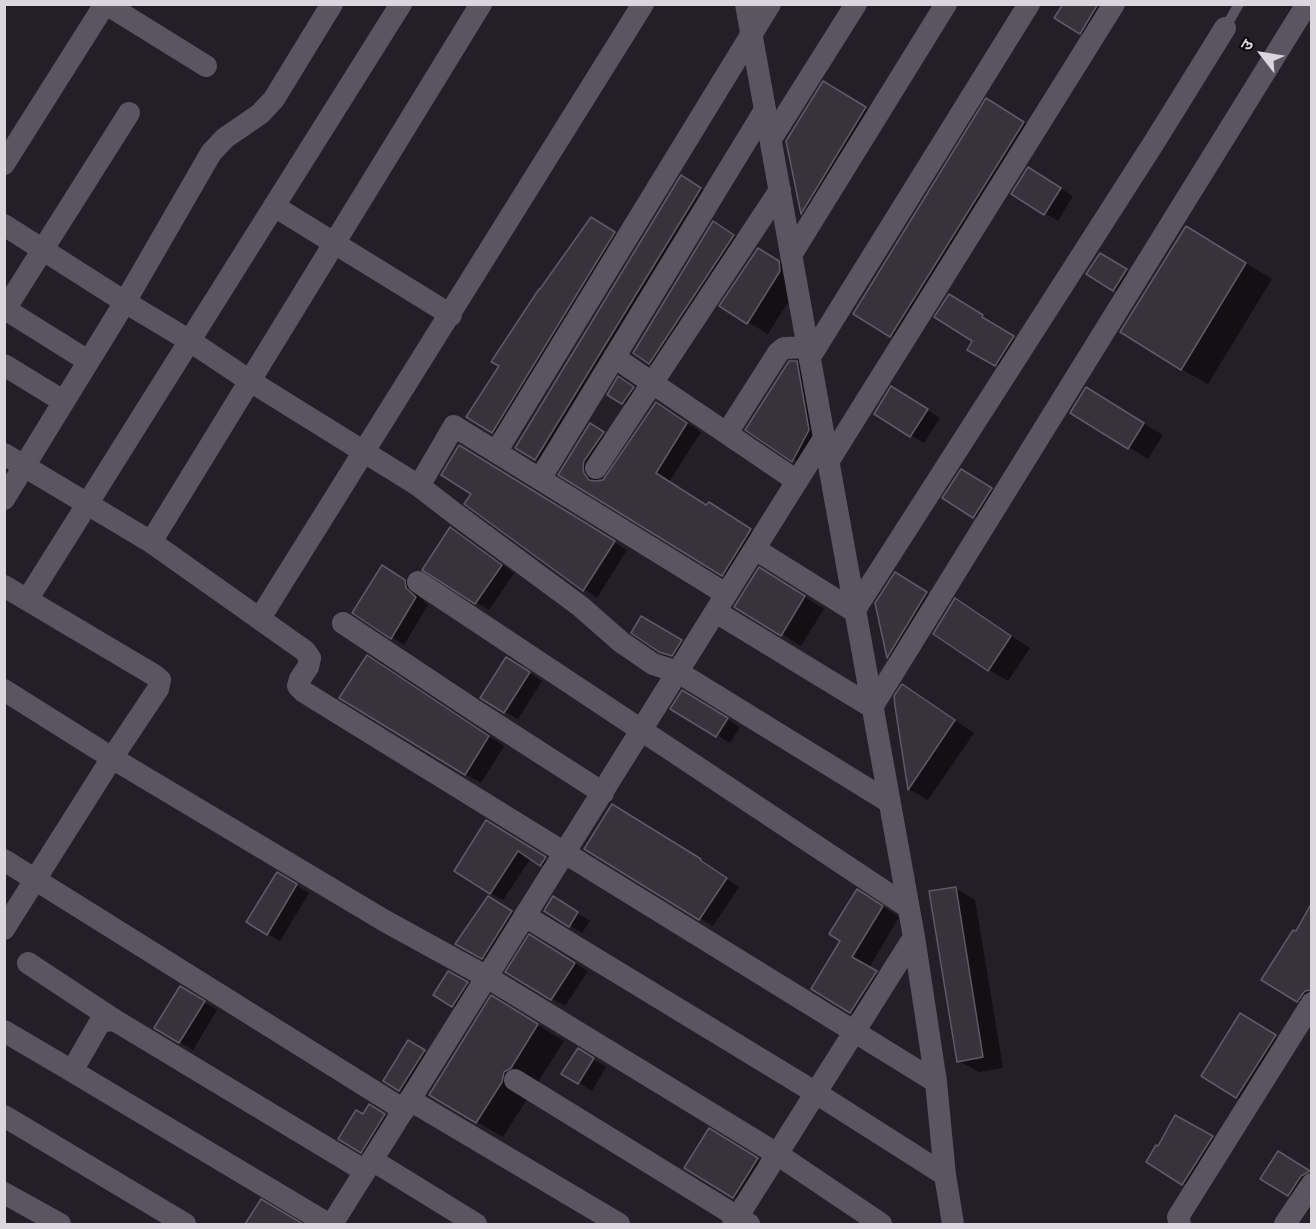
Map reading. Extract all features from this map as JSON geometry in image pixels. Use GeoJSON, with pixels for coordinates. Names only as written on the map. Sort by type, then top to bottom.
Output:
{"type":"FeatureCollection","features":[{"type":"Feature","properties":{"kind":"street"},"geometry":{"type":"LineString","coordinates":[[4,164],[106,4],[206,66]]}},
{"type":"Feature","properties":{"kind":"street"},"geometry":{"type":"LineString","coordinates":[[4,499],[124,302],[211,153],[225,138],[260,114],[274,99],[332,4]]}},
{"type":"Feature","properties":{"kind":"street"},"geometry":{"type":"LineString","coordinates":[[27,600],[400,4]]}},
{"type":"Feature","properties":{"kind":"street"},"geometry":{"type":"LineString","coordinates":[[152,542],[482,4]]}},
{"type":"Feature","properties":{"kind":"street"},"geometry":{"type":"LineString","coordinates":[[260,618],[643,4]]}},
{"type":"Feature","properties":{"kind":"street"},"geometry":{"type":"LineString","coordinates":[[746,4],[914,937],[936,1082],[945,1175],[954,1224]]}},
{"type":"Feature","properties":{"kind":"street"},"geometry":{"type":"LineString","coordinates":[[496,452],[771,4]]}},
{"type":"Feature","properties":{"kind":"street"},"geometry":{"type":"LineString","coordinates":[[771,140],[856,4]]}},
{"type":"Feature","properties":{"kind":"street"},"geometry":{"type":"LineString","coordinates":[[791,255],[946,4]]}},
{"type":"Feature","properties":{"kind":"street"},"geometry":{"type":"LineString","coordinates":[[809,352],[1029,4]]}},
{"type":"Feature","properties":{"kind":"street"},"geometry":{"type":"LineString","coordinates":[[828,462],[1114,4]]}},
{"type":"Feature","properties":{"kind":"street"},"geometry":{"type":"LineString","coordinates":[[872,706],[1307,4]]}},
{"type":"Feature","properties":{"kind":"street"},"geometry":{"type":"LineString","coordinates":[[854,611],[1225,28]]}},
{"type":"Feature","properties":{"kind":"street"},"geometry":{"type":"LineString","coordinates":[[540,478],[765,110]]}},
{"type":"Feature","properties":{"kind":"street"},"geometry":{"type":"LineString","coordinates":[[88,361],[5,310],[129,113]]}},
{"type":"Feature","properties":{"kind":"street"},"geometry":{"type":"LineString","coordinates":[[596,468],[780,190]]}},
{"type":"Feature","properties":{"kind":"street"},"geometry":{"type":"LineString","coordinates":[[274,207],[450,315]]}},
{"type":"Feature","properties":{"kind":"street"},"geometry":{"type":"LineString","coordinates":[[4,225],[419,486],[580,606],[653,664],[678,672],[890,802]]}},
{"type":"Feature","properties":{"kind":"street"},"geometry":{"type":"LineString","coordinates":[[727,433],[778,353],[784,348],[809,352]]}},
{"type":"Feature","properties":{"kind":"street"},"geometry":{"type":"LineString","coordinates":[[614,357],[797,481]]}},
{"type":"Feature","properties":{"kind":"street"},"geometry":{"type":"LineString","coordinates":[[4,364],[63,401]]}},
{"type":"Feature","properties":{"kind":"street"},"geometry":{"type":"LineString","coordinates":[[419,486],[454,426],[540,478],[872,706]]}},
{"type":"Feature","properties":{"kind":"street"},"geometry":{"type":"LineString","coordinates":[[4,1031],[338,1222],[369,1166],[824,438]]}},
{"type":"Feature","properties":{"kind":"street"},"geometry":{"type":"LineString","coordinates":[[4,454],[152,542],[305,651],[310,658],[298,686],[304,692],[936,1082]]}},
{"type":"Feature","properties":{"kind":"street"},"geometry":{"type":"LineString","coordinates":[[755,549],[854,611]]}},
{"type":"Feature","properties":{"kind":"street"},"geometry":{"type":"LineString","coordinates":[[418,582],[908,907]]}},
{"type":"Feature","properties":{"kind":"street"},"geometry":{"type":"LineString","coordinates":[[4,586],[160,680],[158,688],[4,929]]}},
{"type":"Feature","properties":{"kind":"street"},"geometry":{"type":"LineString","coordinates":[[343,623],[485,718],[603,793]]}},
{"type":"Feature","properties":{"kind":"street"},"geometry":{"type":"LineString","coordinates":[[4,690],[112,758],[385,921],[487,977],[777,1154],[881,1224]]}},
{"type":"Feature","properties":{"kind":"street"},"geometry":{"type":"LineString","coordinates":[[4,860],[407,1105],[619,1224]]}},
{"type":"Feature","properties":{"kind":"street"},"geometry":{"type":"LineString","coordinates":[[525,916],[816,1093],[945,1175]]}},
{"type":"Feature","properties":{"kind":"street"},"geometry":{"type":"LineString","coordinates":[[515,1080],[740,1222],[777,1154],[914,937]]}},
{"type":"Feature","properties":{"kind":"street"},"geometry":{"type":"LineString","coordinates":[[28,963],[116,1021],[369,1166],[476,1224]]}},
{"type":"Feature","properties":{"kind":"street"},"geometry":{"type":"LineString","coordinates":[[1180,1224],[1178,1217],[1311,1003]]}},
{"type":"Feature","properties":{"kind":"street"},"geometry":{"type":"LineString","coordinates":[[72,1071],[99,1024],[107,1020],[116,1021]]}},
{"type":"Feature","properties":{"kind":"street"},"geometry":{"type":"LineString","coordinates":[[4,1116],[185,1224]]}},
{"type":"Feature","properties":{"kind":"street"},"geometry":{"type":"LineString","coordinates":[[1285,1224],[1311,1184]]}},
{"type":"Feature","properties":{"kind":"street"},"geometry":{"type":"LineString","coordinates":[[4,1193],[45,1221]]}},
{"type":"Feature","properties":{"kind":"lane"},"geometry":{"type":"LineString","coordinates":[[1225,28],[1239,4]]}},
{"type":"Feature","properties":{"kind":"building"},"geometry":{"type":"Polygon","coordinates":[[[1063,4],[1098,4],[1080,34],[1054,18],[1063,4]]]}},
{"type":"Feature","properties":{"kind":"building"},"geometry":{"type":"Polygon","coordinates":[[[823,81],[866,107],[801,214],[786,141],[823,81]]]}},
{"type":"Feature","properties":{"kind":"building"},"geometry":{"type":"Polygon","coordinates":[[[986,98],[1024,122],[890,337],[853,314],[986,98]]]}},
{"type":"Feature","properties":{"kind":"building"},"geometry":{"type":"Polygon","coordinates":[[[1028,167],[1061,188],[1044,215],[1011,194],[1028,167]]]}},
{"type":"Feature","properties":{"kind":"building"},"geometry":{"type":"Polygon","coordinates":[[[681,175],[701,188],[535,460],[515,448],[681,175]]]}},
{"type":"Feature","properties":{"kind":"building"},"geometry":{"type":"Polygon","coordinates":[[[591,217],[615,232],[492,433],[466,417],[499,366],[491,362],[539,289],[591,217]]]}},
{"type":"Feature","properties":{"kind":"building"},"geometry":{"type":"Polygon","coordinates":[[[713,221],[734,235],[649,364],[633,353],[713,221]]]}},
{"type":"Feature","properties":{"kind":"building"},"geometry":{"type":"Polygon","coordinates":[[[1186,226],[1246,263],[1181,370],[1120,332],[1186,226]]]}},
{"type":"Feature","properties":{"kind":"building"},"geometry":{"type":"Polygon","coordinates":[[[758,248],[779,261],[780,271],[747,324],[719,306],[758,248]]]}},
{"type":"Feature","properties":{"kind":"building"},"geometry":{"type":"Polygon","coordinates":[[[1100,253],[1127,269],[1113,291],[1086,274],[1100,253]]]}},
{"type":"Feature","properties":{"kind":"building"},"geometry":{"type":"Polygon","coordinates":[[[949,294],[1014,336],[995,366],[967,350],[972,341],[934,317],[949,294]]]}},
{"type":"Feature","properties":{"kind":"building"},"geometry":{"type":"Polygon","coordinates":[[[789,361],[797,361],[809,430],[792,462],[745,430],[789,361]]]}},
{"type":"Feature","properties":{"kind":"building"},"geometry":{"type":"Polygon","coordinates":[[[618,376],[634,387],[622,404],[607,395],[618,376]]]}},
{"type":"Feature","properties":{"kind":"building"},"geometry":{"type":"Polygon","coordinates":[[[891,386],[928,409],[910,437],[874,414],[891,386]]]}},
{"type":"Feature","properties":{"kind":"building"},"geometry":{"type":"Polygon","coordinates":[[[1086,387],[1144,423],[1128,449],[1070,413],[1086,387]]]}},
{"type":"Feature","properties":{"kind":"building"},"geometry":{"type":"Polygon","coordinates":[[[656,402],[687,423],[656,473],[706,505],[709,502],[751,529],[722,576],[558,475],[590,423],[604,432],[584,461],[584,473],[589,480],[603,480],[656,402]]]}},
{"type":"Feature","properties":{"kind":"building"},"geometry":{"type":"Polygon","coordinates":[[[459,445],[615,541],[583,591],[464,504],[471,494],[441,475],[459,445]]]}},
{"type":"Feature","properties":{"kind":"building"},"geometry":{"type":"Polygon","coordinates":[[[961,469],[992,488],[973,518],[942,498],[961,469]]]}},
{"type":"Feature","properties":{"kind":"building"},"geometry":{"type":"Polygon","coordinates":[[[450,527],[502,565],[475,604],[422,570],[450,527]]]}},
{"type":"Feature","properties":{"kind":"building"},"geometry":{"type":"Polygon","coordinates":[[[382,565],[405,580],[406,588],[416,597],[391,639],[352,613],[382,565]]]}},
{"type":"Feature","properties":{"kind":"building"},"geometry":{"type":"Polygon","coordinates":[[[759,567],[805,596],[781,636],[734,607],[759,567]]]}},
{"type":"Feature","properties":{"kind":"building"},"geometry":{"type":"Polygon","coordinates":[[[895,572],[927,592],[887,658],[875,603],[895,572]]]}},
{"type":"Feature","properties":{"kind":"building"},"geometry":{"type":"Polygon","coordinates":[[[955,598],[1011,636],[988,671],[933,634],[955,598]]]}},
{"type":"Feature","properties":{"kind":"building"},"geometry":{"type":"Polygon","coordinates":[[[641,616],[682,640],[672,656],[659,652],[631,633],[641,616]]]}},
{"type":"Feature","properties":{"kind":"building"},"geometry":{"type":"Polygon","coordinates":[[[367,655],[489,736],[465,775],[339,698],[367,655]]]}},
{"type":"Feature","properties":{"kind":"building"},"geometry":{"type":"Polygon","coordinates":[[[506,657],[530,672],[504,713],[480,698],[506,657]]]}},
{"type":"Feature","properties":{"kind":"building"},"geometry":{"type":"Polygon","coordinates":[[[902,684],[955,720],[908,790],[894,696],[902,684]]]}},
{"type":"Feature","properties":{"kind":"building"},"geometry":{"type":"Polygon","coordinates":[[[682,690],[728,718],[716,737],[670,709],[682,690]]]}},
{"type":"Feature","properties":{"kind":"building"},"geometry":{"type":"Polygon","coordinates":[[[612,804],[701,859],[727,878],[699,920],[584,849],[612,804]]]}},
{"type":"Feature","properties":{"kind":"building"},"geometry":{"type":"Polygon","coordinates":[[[486,820],[546,857],[540,866],[518,851],[490,894],[454,871],[486,820]]]}},
{"type":"Feature","properties":{"kind":"building"},"geometry":{"type":"Polygon","coordinates":[[[277,872],[297,884],[267,935],[246,922],[277,872]]]}},
{"type":"Feature","properties":{"kind":"building"},"geometry":{"type":"Polygon","coordinates":[[[956,887],[983,1057],[957,1062],[929,891],[956,887]]]}},
{"type":"Feature","properties":{"kind":"building"},"geometry":{"type":"Polygon","coordinates":[[[857,889],[883,906],[852,957],[877,971],[850,1013],[811,989],[840,941],[829,934],[857,889]]]}},
{"type":"Feature","properties":{"kind":"building"},"geometry":{"type":"Polygon","coordinates":[[[488,896],[512,911],[482,959],[455,944],[488,896]]]}},
{"type":"Feature","properties":{"kind":"building"},"geometry":{"type":"Polygon","coordinates":[[[553,896],[578,912],[569,927],[544,911],[553,896]]]}},
{"type":"Feature","properties":{"kind":"building"},"geometry":{"type":"Polygon","coordinates":[[[1311,904],[1311,990],[1305,991],[1297,1002],[1261,980],[1293,930],[1296,931],[1311,904]]]}},
{"type":"Feature","properties":{"kind":"building"},"geometry":{"type":"Polygon","coordinates":[[[529,934],[575,963],[551,1000],[505,972],[529,934]]]}},
{"type":"Feature","properties":{"kind":"building"},"geometry":{"type":"Polygon","coordinates":[[[448,971],[468,982],[452,1007],[433,995],[448,971]]]}},
{"type":"Feature","properties":{"kind":"building"},"geometry":{"type":"Polygon","coordinates":[[[180,986],[205,1001],[179,1043],[154,1028],[180,986]]]}},
{"type":"Feature","properties":{"kind":"building"},"geometry":{"type":"Polygon","coordinates":[[[491,995],[538,1024],[511,1068],[504,1072],[502,1082],[476,1123],[429,1095],[491,995]]]}},
{"type":"Feature","properties":{"kind":"building"},"geometry":{"type":"Polygon","coordinates":[[[1240,1013],[1276,1035],[1236,1098],[1201,1076],[1240,1013]]]}},
{"type":"Feature","properties":{"kind":"building"},"geometry":{"type":"Polygon","coordinates":[[[408,1040],[425,1050],[399,1091],[383,1081],[408,1040]]]}},
{"type":"Feature","properties":{"kind":"building"},"geometry":{"type":"Polygon","coordinates":[[[578,1048],[594,1058],[578,1084],[561,1074],[578,1048]]]}},
{"type":"Feature","properties":{"kind":"building"},"geometry":{"type":"Polygon","coordinates":[[[369,1104],[385,1114],[361,1153],[338,1139],[356,1110],[363,1114],[369,1104]]]}},
{"type":"Feature","properties":{"kind":"building"},"geometry":{"type":"Polygon","coordinates":[[[1175,1115],[1213,1136],[1182,1185],[1146,1162],[1156,1145],[1158,1146],[1175,1115]]]}},
{"type":"Feature","properties":{"kind":"building"},"geometry":{"type":"Polygon","coordinates":[[[709,1128],[758,1158],[733,1198],[684,1168],[709,1128]]]}},
{"type":"Feature","properties":{"kind":"building"},"geometry":{"type":"Polygon","coordinates":[[[1278,1151],[1310,1171],[1301,1176],[1288,1196],[1260,1179],[1278,1151]]]}},
{"type":"Feature","properties":{"kind":"building"},"geometry":{"type":"Polygon","coordinates":[[[261,1199],[303,1224],[245,1224],[261,1199]]]}}]}
